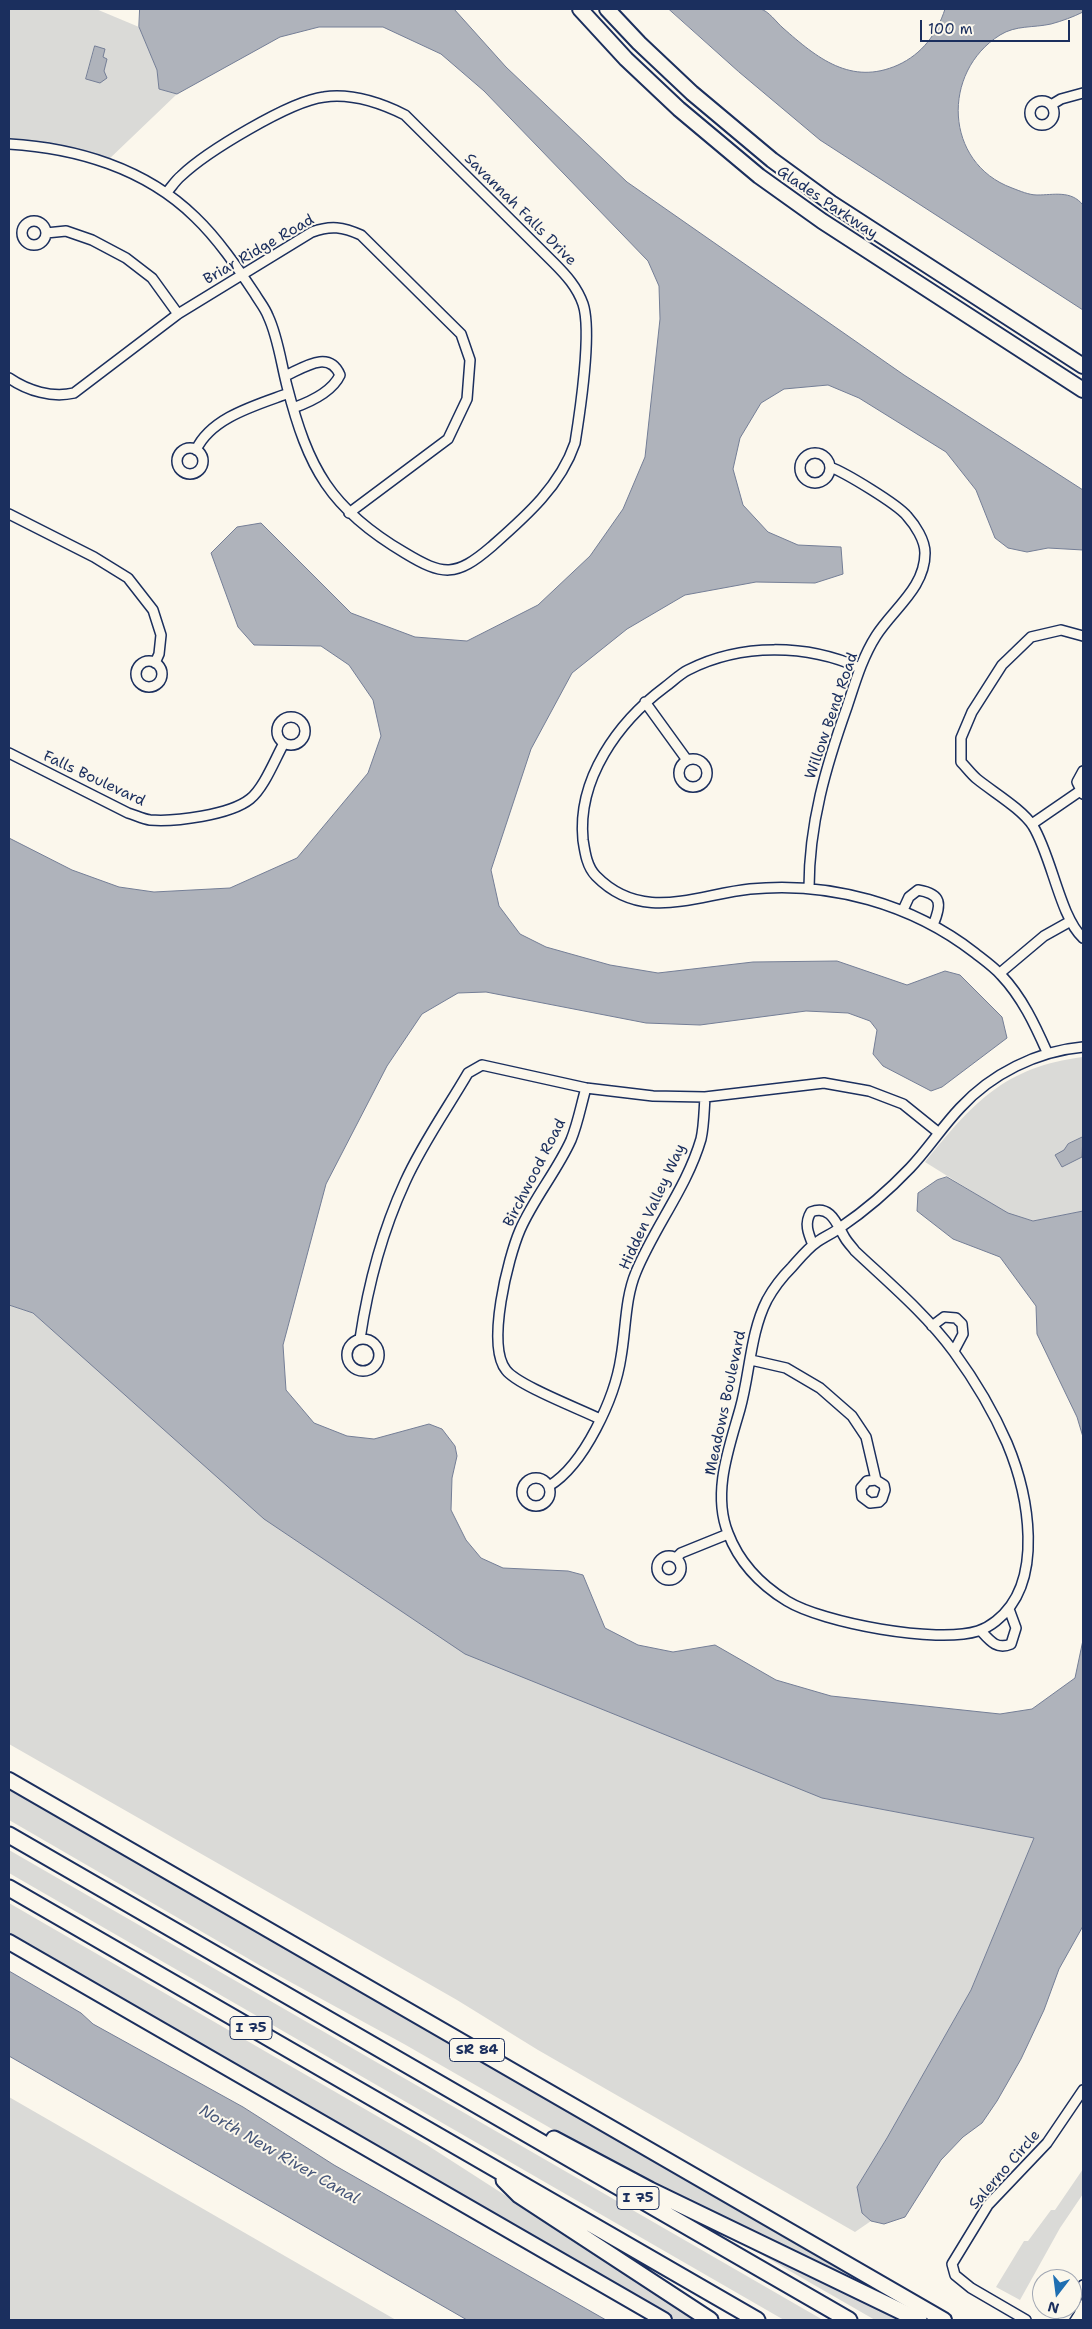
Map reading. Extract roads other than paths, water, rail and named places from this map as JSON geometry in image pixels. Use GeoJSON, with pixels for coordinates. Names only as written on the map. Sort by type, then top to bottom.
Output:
{"type":"FeatureCollection","features":[{"type":"Feature","properties":{"kind":"highway","name":"I 75"},"geometry":{"type":"LineString","coordinates":[[9,1835],[849,2320]]}},
{"type":"Feature","properties":{"kind":"highway","name":"I 75"},"geometry":{"type":"LineString","coordinates":[[9,1888],[757,2320]]}},
{"type":"Feature","properties":{"kind":"highway"},"geometry":{"type":"LineString","coordinates":[[427,2077],[582,2153],[650,2190],[919,2320]]}},
{"type":"Feature","properties":{"kind":"highway"},"geometry":{"type":"LineString","coordinates":[[493,2168],[518,2195],[710,2320]]}},
{"type":"Feature","properties":{"kind":"main road","name":"Glades Parkway"},"geometry":{"type":"LineString","coordinates":[[580,9],[626,59],[679,109],[759,176],[830,226],[1083,390]]}},
{"type":"Feature","properties":{"kind":"main road","name":"Glades Parkway"},"geometry":{"type":"LineString","coordinates":[[607,9],[638,43],[692,93],[772,160],[831,203],[1083,366]]}},
{"type":"Feature","properties":{"kind":"main road","name":"SR 84"},"geometry":{"type":"LineString","coordinates":[[9,1780],[944,2320]]}},
{"type":"Feature","properties":{"kind":"main road"},"geometry":{"type":"LineString","coordinates":[[9,1942],[664,2320]]}},
{"type":"Feature","properties":{"kind":"street"},"geometry":{"type":"LineString","coordinates":[[1052,105],[1061,99],[1083,93]]}},
{"type":"Feature","properties":{"kind":"street","name":"Savannah Falls Drive"},"geometry":{"type":"LineString","coordinates":[[9,144],[38,146],[106,162],[140,177],[166,193],[194,216],[219,244],[243,276],[268,315],[308,456],[321,478],[348,513],[377,537],[439,571],[468,566],[532,510],[547,494],[570,459],[576,443],[587,324],[582,304],[571,281],[405,115],[381,103],[352,98],[324,97],[299,104],[238,135],[181,176],[166,193]]}},
{"type":"Feature","properties":{"kind":"street","name":"Briar Ridge Road"},"geometry":{"type":"LineString","coordinates":[[9,378],[48,395],[60,396],[74,393],[178,314],[243,276],[312,232],[327,227],[346,228],[362,235],[461,334],[470,360],[467,399],[448,439],[348,513]]}},
{"type":"Feature","properties":{"kind":"street"},"geometry":{"type":"LineString","coordinates":[[46,233],[66,231],[92,240],[126,258],[152,278],[178,314]]}},
{"type":"Feature","properties":{"kind":"street"},"geometry":{"type":"LineString","coordinates":[[285,376],[320,361],[330,362],[336,367],[340,375],[336,384],[306,403],[293,408]]}},
{"type":"Feature","properties":{"kind":"street"},"geometry":{"type":"LineString","coordinates":[[196,450],[201,439],[223,421],[253,406],[289,393]]}},
{"type":"Feature","properties":{"kind":"street","name":"Willow Bend Road"},"geometry":{"type":"LineString","coordinates":[[809,888],[809,854],[825,772],[860,668],[876,636],[910,595],[923,570],[925,551],[918,531],[906,514],[844,472],[830,467]]}},
{"type":"Feature","properties":{"kind":"street"},"geometry":{"type":"LineString","coordinates":[[9,514],[94,557],[128,578],[153,610],[161,635],[159,654],[155,663]]}},
{"type":"Feature","properties":{"kind":"street"},"geometry":{"type":"LineString","coordinates":[[1083,636],[1061,630],[1031,637],[1002,665],[972,712],[961,738],[961,762],[976,778],[998,794],[1032,824],[1048,856],[1069,922],[1083,938]]}},
{"type":"Feature","properties":{"kind":"street"},"geometry":{"type":"LineString","coordinates":[[860,668],[843,660],[785,650],[754,651],[719,658],[687,670],[645,702],[617,731],[596,770],[586,799],[582,822],[584,850],[588,864],[595,875],[620,895],[642,902],[664,904],[751,889],[809,888],[862,898],[903,910],[933,925],[967,947],[1000,973],[1017,994],[1032,1018],[1048,1052]]}},
{"type":"Feature","properties":{"kind":"street"},"geometry":{"type":"LineString","coordinates":[[645,702],[687,760]]}},
{"type":"Feature","properties":{"kind":"street","name":"Falls Boulevard"},"geometry":{"type":"LineString","coordinates":[[9,754],[128,813],[148,820],[172,820],[231,809],[251,798],[265,779],[284,743]]}},
{"type":"Feature","properties":{"kind":"street"},"geometry":{"type":"LineString","coordinates":[[1032,824],[1082,792],[1077,782],[1083,771]]}},
{"type":"Feature","properties":{"kind":"street"},"geometry":{"type":"LineString","coordinates":[[903,910],[909,897],[918,890],[931,892],[937,898],[940,910],[933,925]]}},
{"type":"Feature","properties":{"kind":"street"},"geometry":{"type":"LineString","coordinates":[[1000,973],[1044,936],[1069,922]]}},
{"type":"Feature","properties":{"kind":"street","name":"Meadows Boulevard"},"geometry":{"type":"LineString","coordinates":[[840,1228],[845,1239],[855,1251],[932,1326],[954,1351],[977,1387],[1007,1442],[1019,1480],[1026,1512],[1029,1538],[1027,1560],[1023,1581],[1009,1609],[981,1631],[930,1636],[827,1619],[807,1612],[765,1587],[746,1566],[728,1534],[724,1518],[722,1491],[724,1463],[741,1406],[757,1326],[767,1300],[787,1273],[813,1245],[840,1228],[888,1189],[912,1166],[975,1092],[1005,1072],[1048,1052],[1083,1047]]}},
{"type":"Feature","properties":{"kind":"street"},"geometry":{"type":"LineString","coordinates":[[360,1339],[365,1305],[380,1246],[405,1181],[468,1073],[482,1065],[586,1088],[653,1096],[705,1098],[824,1083],[869,1091],[902,1104],[939,1133]]}},
{"type":"Feature","properties":{"kind":"street","name":"Birchwood Road"},"geometry":{"type":"LineString","coordinates":[[586,1088],[571,1140],[520,1230],[506,1278],[497,1334],[499,1358],[506,1371],[518,1380],[600,1419]]}},
{"type":"Feature","properties":{"kind":"street","name":"Hidden Valley Way"},"geometry":{"type":"LineString","coordinates":[[548,1486],[559,1480],[577,1458],[600,1419],[611,1394],[621,1360],[629,1299],[636,1272],[690,1168],[701,1137],[705,1098]]}},
{"type":"Feature","properties":{"kind":"street"},"geometry":{"type":"LineString","coordinates":[[813,1245],[806,1225],[811,1212],[817,1210],[829,1213],[840,1228]]}},
{"type":"Feature","properties":{"kind":"street"},"geometry":{"type":"LineString","coordinates":[[932,1326],[944,1317],[956,1318],[962,1324],[963,1334],[954,1351]]}},
{"type":"Feature","properties":{"kind":"street"},"geometry":{"type":"LineString","coordinates":[[751,1360],[786,1368],[820,1388],[852,1416],[866,1437],[876,1480]]}},
{"type":"Feature","properties":{"kind":"street"},"geometry":{"type":"LineString","coordinates":[[676,1558],[681,1552],[728,1534]]}},
{"type":"Feature","properties":{"kind":"street"},"geometry":{"type":"LineString","coordinates":[[981,1631],[996,1646],[1003,1647],[1011,1644],[1016,1628],[1009,1609]]}},
{"type":"Feature","properties":{"kind":"street","name":"Salerno Circle"},"geometry":{"type":"LineString","coordinates":[[1026,2320],[965,2284],[955,2275],[952,2264],[988,2205],[1047,2144],[1082,2094]]}},
{"type":"Feature","properties":{"kind":"water"},"geometry":{"type":"Polygon","coordinates":[[[757,8],[769,14],[796,39],[822,58],[836,66],[865,72],[881,71],[898,65],[914,55],[933,35],[945,9],[1083,9],[1083,12],[1055,23],[1018,28],[1006,32],[981,51],[967,71],[960,93],[958,116],[963,138],[973,159],[990,176],[1025,193],[1034,195],[1068,195],[1083,205],[1083,310],[820,140],[739,72],[669,9],[757,8]]]}},
{"type":"Feature","properties":{"kind":"water"},"geometry":{"type":"Polygon","coordinates":[[[140,9],[454,9],[506,67],[627,182],[904,375],[1083,490],[1083,550],[1048,548],[1027,552],[1008,548],[995,538],[976,490],[946,452],[859,398],[828,385],[784,389],[761,403],[740,438],[733,469],[743,505],[768,532],[798,545],[841,547],[843,574],[815,583],[756,582],[685,595],[627,629],[572,673],[531,749],[491,870],[499,906],[520,934],[546,947],[610,965],[658,973],[753,962],[837,961],[907,985],[945,971],[960,975],[1002,1017],[1007,1038],[942,1087],[931,1091],[883,1066],[873,1054],[877,1030],[870,1021],[848,1013],[806,1011],[700,1025],[646,1023],[486,992],[458,993],[422,1014],[387,1066],[326,1184],[283,1345],[286,1390],[314,1423],[347,1436],[374,1439],[429,1424],[442,1429],[455,1446],[457,1456],[452,1478],[451,1510],[466,1540],[481,1558],[503,1568],[568,1571],[583,1575],[605,1628],[638,1645],[673,1652],[715,1645],[776,1680],[831,1696],[1000,1714],[1032,1709],[1075,1678],[1083,1640],[1083,1926],[1059,1969],[1044,2010],[1021,2059],[997,2101],[982,2123],[963,2137],[941,2160],[905,2217],[884,2224],[871,2221],[862,2213],[857,2187],[971,1990],[1034,1838],[822,1798],[465,1654],[264,1519],[33,1313],[9,1305],[9,838],[72,870],[119,887],[154,892],[230,888],[297,858],[368,773],[381,736],[373,700],[349,665],[321,646],[254,645],[238,627],[211,553],[237,527],[261,523],[351,613],[415,637],[467,641],[538,605],[590,556],[623,509],[645,457],[660,319],[659,286],[648,261],[484,91],[441,54],[383,27],[319,27],[280,37],[177,94],[159,89],[157,70],[139,27],[140,9]]]}},
{"type":"Feature","properties":{"kind":"water"},"geometry":{"type":"Polygon","coordinates":[[[95,46],[105,49],[103,57],[107,59],[104,71],[107,78],[100,83],[86,79],[95,46]]]}},
{"type":"Feature","properties":{"kind":"water"},"geometry":{"type":"Polygon","coordinates":[[[1083,1137],[1082,1157],[1062,1167],[1055,1155],[1064,1150],[1068,1144],[1083,1137]]]}},
{"type":"Feature","properties":{"kind":"water"},"geometry":{"type":"Polygon","coordinates":[[[947,1177],[1008,1213],[1033,1221],[1083,1211],[1083,1437],[1077,1417],[1037,1334],[1036,1306],[1000,1257],[953,1239],[917,1211],[918,1193],[937,1180],[947,1177]]]}},
{"type":"Feature","properties":{"kind":"water","name":"North New River Canal"},"geometry":{"type":"Polygon","coordinates":[[[9,1971],[81,2013],[93,2024],[243,2107],[334,2165],[606,2320],[467,2320],[9,2056],[9,1971]]]}}]}
